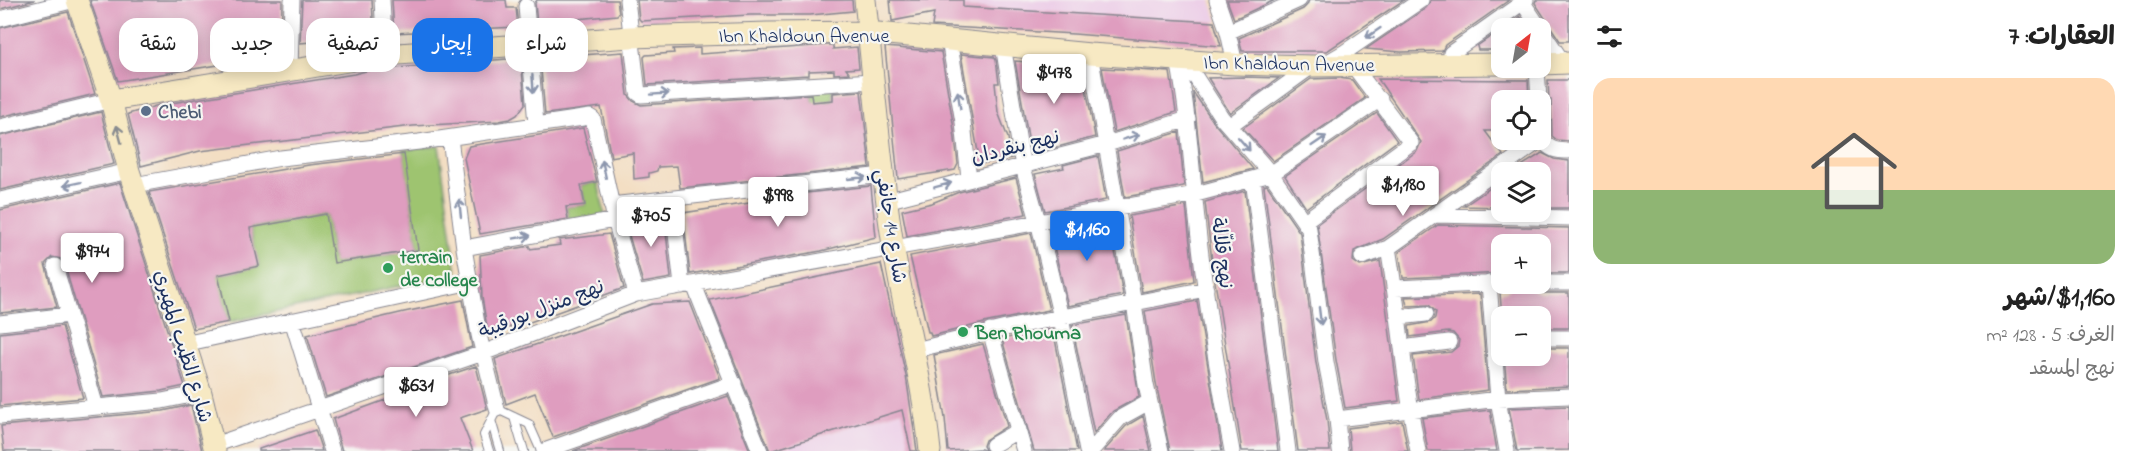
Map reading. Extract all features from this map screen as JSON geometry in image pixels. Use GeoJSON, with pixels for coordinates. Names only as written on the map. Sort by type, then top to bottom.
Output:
{"type":"FeatureCollection","features":[{"type":"Feature","properties":{"kind":"street"},"geometry":{"type":"LineString","coordinates":[[0,20],[76,0]]}},
{"type":"Feature","properties":{"kind":"street","name":"شارع الطّيب المهيري"},"geometry":{"type":"LineString","coordinates":[[76,0],[111,100],[131,178],[201,393],[215,448]]}},
{"type":"Feature","properties":{"kind":"street"},"geometry":{"type":"LineString","coordinates":[[291,18],[292,0]]}},
{"type":"Feature","properties":{"kind":"street"},"geometry":{"type":"LineString","coordinates":[[382,0],[383,18]]}},
{"type":"Feature","properties":{"kind":"street"},"geometry":{"type":"LineString","coordinates":[[627,0],[638,93],[641,95],[873,81]]}},
{"type":"Feature","properties":{"kind":"street","name":"شارع 14 جانفي"},"geometry":{"type":"LineString","coordinates":[[865,0],[886,201],[893,248],[915,350],[930,451]]}},
{"type":"Feature","properties":{"kind":"street"},"geometry":{"type":"LineString","coordinates":[[1217,0],[1228,32],[1235,64]]}},
{"type":"Feature","properties":{"kind":"street"},"geometry":{"type":"LineString","coordinates":[[1228,32],[1271,6],[1299,0]]}},
{"type":"Feature","properties":{"kind":"street"},"geometry":{"type":"LineString","coordinates":[[1229,126],[1316,66],[1345,52],[1421,0]]}},
{"type":"Feature","properties":{"kind":"street"},"geometry":{"type":"LineString","coordinates":[[1451,53],[1524,1],[1566,64]]}},
{"type":"Feature","properties":{"kind":"street"},"geometry":{"type":"LineString","coordinates":[[526,6],[527,18]]}},
{"type":"Feature","properties":{"kind":"street","name":"Ibn Khaldoun Avenue"},"geometry":{"type":"LineString","coordinates":[[588,40],[868,32],[1090,54],[1235,64],[1316,66],[1491,64]]}},
{"type":"Feature","properties":{"kind":"street"},"geometry":{"type":"LineString","coordinates":[[949,40],[963,122],[969,178]]}},
{"type":"Feature","properties":{"kind":"street"},"geometry":{"type":"LineString","coordinates":[[1003,45],[1023,167],[1061,318],[1086,451]]}},
{"type":"Feature","properties":{"kind":"street","name":"Ibn Khaldoun Avenue"},"geometry":{"type":"LineString","coordinates":[[400,54],[505,46]]}},
{"type":"Feature","properties":{"kind":"street"},"geometry":{"type":"LineString","coordinates":[[1090,54],[1118,208],[1149,402],[1161,451]]}},
{"type":"Feature","properties":{"kind":"street"},"geometry":{"type":"LineString","coordinates":[[1183,60],[1229,126],[1271,174],[1310,231],[1326,362],[1337,419],[1340,451]]}},
{"type":"Feature","properties":{"kind":"street","name":"نهج قلاّلة"},"geometry":{"type":"LineString","coordinates":[[1183,60],[1206,289],[1232,451]]}},
{"type":"Feature","properties":{"kind":"street"},"geometry":{"type":"LineString","coordinates":[[1305,221],[1411,146],[1411,142],[1352,64]]}},
{"type":"Feature","properties":{"kind":"street","name":"Ibn Khaldoun Avenue"},"geometry":{"type":"LineString","coordinates":[[111,100],[273,72]]}},
{"type":"Feature","properties":{"kind":"street"},"geometry":{"type":"LineString","coordinates":[[532,72],[536,124]]}},
{"type":"Feature","properties":{"kind":"street","name":"نهج منزل بورقيبة"},"geometry":{"type":"LineString","coordinates":[[215,448],[483,353],[636,294],[1196,194],[1271,174],[1380,99]]}},
{"type":"Feature","properties":{"kind":"street"},"geometry":{"type":"LineString","coordinates":[[0,127],[111,100]]}},
{"type":"Feature","properties":{"kind":"street"},"geometry":{"type":"LineString","coordinates":[[0,200],[131,178],[422,142],[536,124],[592,118],[613,213],[636,294]]}},
{"type":"Feature","properties":{"kind":"street","name":"نهج بنقردان"},"geometry":{"type":"LineString","coordinates":[[886,201],[969,178],[1023,167],[1188,119]]}},
{"type":"Feature","properties":{"kind":"street"},"geometry":{"type":"LineString","coordinates":[[450,138],[464,248],[494,415]]}},
{"type":"Feature","properties":{"kind":"street"},"geometry":{"type":"LineString","coordinates":[[1551,148],[1569,151]]}},
{"type":"Feature","properties":{"kind":"street"},"geometry":{"type":"LineString","coordinates":[[1362,257],[1388,248],[1527,150]]}},
{"type":"Feature","properties":{"kind":"street"},"geometry":{"type":"LineString","coordinates":[[464,248],[672,199],[883,175]]}},
{"type":"Feature","properties":{"kind":"street"},"geometry":{"type":"LineString","coordinates":[[1253,179],[1288,451]]}},
{"type":"Feature","properties":{"kind":"street"},"geometry":{"type":"LineString","coordinates":[[672,199],[688,285],[734,383],[760,451]]}},
{"type":"Feature","properties":{"kind":"street"},"geometry":{"type":"LineString","coordinates":[[1435,215],[1569,218]]}},
{"type":"Feature","properties":{"kind":"street"},"geometry":{"type":"LineString","coordinates":[[1388,248],[1410,412],[1418,451]]}},
{"type":"Feature","properties":{"kind":"street"},"geometry":{"type":"LineString","coordinates":[[56,266],[96,407]]}},
{"type":"Feature","properties":{"kind":"street"},"geometry":{"type":"LineString","coordinates":[[184,344],[471,282]]}},
{"type":"Feature","properties":{"kind":"street"},"geometry":{"type":"LineString","coordinates":[[1395,288],[1491,283]]}},
{"type":"Feature","properties":{"kind":"street"},"geometry":{"type":"LineString","coordinates":[[1551,283],[1569,284]]}},
{"type":"Feature","properties":{"kind":"street"},"geometry":{"type":"LineString","coordinates":[[915,350],[990,331],[1206,289]]}},
{"type":"Feature","properties":{"kind":"street"},"geometry":{"type":"LineString","coordinates":[[1399,317],[1426,314]]}},
{"type":"Feature","properties":{"kind":"street"},"geometry":{"type":"LineString","coordinates":[[0,323],[69,315]]}},
{"type":"Feature","properties":{"kind":"street"},"geometry":{"type":"LineString","coordinates":[[292,320],[332,451]]}},
{"type":"Feature","properties":{"kind":"street"},"geometry":{"type":"LineString","coordinates":[[990,331],[1024,451]]}},
{"type":"Feature","properties":{"kind":"street"},"geometry":{"type":"LineString","coordinates":[[1551,338],[1569,338]]}},
{"type":"Feature","properties":{"kind":"street"},"geometry":{"type":"LineString","coordinates":[[1402,348],[1449,342]]}},
{"type":"Feature","properties":{"kind":"street"},"geometry":{"type":"LineString","coordinates":[[1497,366],[1498,399],[1507,451]]}},
{"type":"Feature","properties":{"kind":"street"},"geometry":{"type":"LineString","coordinates":[[542,451],[734,383]]}},
{"type":"Feature","properties":{"kind":"street"},"geometry":{"type":"LineString","coordinates":[[0,416],[162,401],[201,393]]}},
{"type":"Feature","properties":{"kind":"street"},"geometry":{"type":"LineString","coordinates":[[1337,419],[1410,412],[1498,399],[1569,396]]}},
{"type":"Feature","properties":{"kind":"street"},"geometry":{"type":"LineString","coordinates":[[1091,451],[1120,418],[1149,402]]}},
{"type":"Feature","properties":{"kind":"street"},"geometry":{"type":"LineString","coordinates":[[993,445],[1019,430]]}},
{"type":"Feature","properties":{"kind":"lane"},"geometry":{"type":"LineString","coordinates":[[494,415],[514,417],[530,426],[542,451]]}},
{"type":"Feature","properties":{"kind":"lane"},"geometry":{"type":"LineString","coordinates":[[489,451],[484,435],[494,415]]}},
{"type":"Feature","properties":{"kind":"lane"},"geometry":{"type":"LineString","coordinates":[[494,415],[500,451]]}},
{"type":"Feature","properties":{"kind":"lane"},"geometry":{"type":"LineString","coordinates":[[514,417],[524,451]]}},
{"type":"Feature","properties":{"kind":"shaded area"},"geometry":{"type":"Polygon","coordinates":[[[963,0],[1211,0],[1218,22],[963,7],[963,0]]]}},
{"type":"Feature","properties":{"kind":"shaded area"},"geometry":{"type":"Polygon","coordinates":[[[902,410],[910,445],[897,451],[772,451],[902,410]]]}},
{"type":"Feature","properties":{"kind":"green space"},"geometry":{"type":"Polygon","coordinates":[[[833,87],[833,100],[824,101],[815,136],[811,89],[833,87]]]}},
{"type":"Feature","properties":{"kind":"green space"},"geometry":{"type":"Polygon","coordinates":[[[439,146],[457,274],[229,322],[217,275],[259,266],[250,228],[326,214],[334,263],[418,250],[403,150],[439,146]]]}},
{"type":"Feature","properties":{"kind":"green space"},"geometry":{"type":"Polygon","coordinates":[[[598,182],[605,217],[569,222],[566,207],[585,205],[581,185],[598,182]]]}},
{"type":"Feature","properties":{"kind":"building"},"geometry":{"type":"Polygon","coordinates":[[[0,0],[35,0],[0,9],[0,0]]]}},
{"type":"Feature","properties":{"kind":"building"},"geometry":{"type":"Polygon","coordinates":[[[90,0],[282,0],[282,18],[210,18],[210,66],[198,68],[198,18],[119,18],[119,72],[174,72],[118,81],[90,0]]]}},
{"type":"Feature","properties":{"kind":"building"},"geometry":{"type":"Polygon","coordinates":[[[302,0],[372,0],[373,18],[306,18],[306,43],[300,43],[302,0]]]}},
{"type":"Feature","properties":{"kind":"building"},"geometry":{"type":"Polygon","coordinates":[[[392,0],[506,0],[507,8],[516,8],[517,18],[505,18],[505,28],[493,28],[493,18],[412,18],[412,32],[400,33],[400,18],[393,18],[392,0]]]}},
{"type":"Feature","properties":{"kind":"building"},"geometry":{"type":"Polygon","coordinates":[[[537,0],[617,0],[619,13],[587,18],[536,18],[535,3],[537,0]]]}},
{"type":"Feature","properties":{"kind":"building"},"geometry":{"type":"Polygon","coordinates":[[[637,0],[852,0],[853,11],[810,15],[750,15],[641,21],[637,0]]]}},
{"type":"Feature","properties":{"kind":"building"},"geometry":{"type":"Polygon","coordinates":[[[890,0],[963,0],[963,7],[1214,22],[1221,46],[1074,34],[932,26],[934,13],[892,21],[890,0]]]}},
{"type":"Feature","properties":{"kind":"building"},"geometry":{"type":"Polygon","coordinates":[[[1227,0],[1275,0],[1234,19],[1227,0]]]}},
{"type":"Feature","properties":{"kind":"building"},"geometry":{"type":"Polygon","coordinates":[[[1309,0],[1404,0],[1327,51],[1242,51],[1239,38],[1303,9],[1309,0]]]}},
{"type":"Feature","properties":{"kind":"building"},"geometry":{"type":"Polygon","coordinates":[[[1431,0],[1509,0],[1445,45],[1442,51],[1401,52],[1366,49],[1426,8],[1431,0]]]}},
{"type":"Feature","properties":{"kind":"building"},"geometry":{"type":"Polygon","coordinates":[[[1536,0],[1569,0],[1569,41],[1560,41],[1551,27],[1551,18],[1545,18],[1535,3],[1536,0]]]}},
{"type":"Feature","properties":{"kind":"building"},"geometry":{"type":"Polygon","coordinates":[[[68,12],[95,94],[0,117],[0,28],[68,12]]]}},
{"type":"Feature","properties":{"kind":"building"},"geometry":{"type":"Polygon","coordinates":[[[1491,36],[1491,50],[1478,50],[1477,46],[1491,36]]]}},
{"type":"Feature","properties":{"kind":"building"},"geometry":{"type":"Polygon","coordinates":[[[833,45],[833,49],[857,47],[859,68],[846,69],[849,73],[834,74],[834,70],[809,71],[809,75],[647,85],[644,57],[674,53],[673,49],[700,48],[700,54],[833,45]]]}},
{"type":"Feature","properties":{"kind":"building"},"geometry":{"type":"Polygon","coordinates":[[[885,47],[941,52],[958,164],[955,170],[898,179],[885,47]]]}},
{"type":"Feature","properties":{"kind":"building"},"geometry":{"type":"Polygon","coordinates":[[[623,52],[628,95],[641,105],[811,94],[812,102],[833,100],[833,93],[861,91],[870,167],[680,188],[677,166],[658,167],[657,171],[649,173],[649,177],[634,179],[633,153],[611,157],[601,107],[545,114],[541,72],[588,72],[588,55],[623,52]]]}},
{"type":"Feature","properties":{"kind":"building"},"geometry":{"type":"Polygon","coordinates":[[[961,54],[994,57],[996,60],[999,83],[995,83],[998,112],[1008,138],[1012,158],[980,164],[961,54]]]}},
{"type":"Feature","properties":{"kind":"building"},"geometry":{"type":"Polygon","coordinates":[[[505,59],[505,72],[522,72],[525,104],[517,115],[510,119],[413,126],[200,151],[141,166],[128,114],[159,105],[362,72],[400,72],[400,68],[412,67],[412,72],[493,72],[493,60],[505,59]]]}},
{"type":"Feature","properties":{"kind":"building"},"geometry":{"type":"Polygon","coordinates":[[[1015,61],[1082,66],[1095,137],[1031,154],[1015,61]]]}},
{"type":"Feature","properties":{"kind":"building"},"geometry":{"type":"Polygon","coordinates":[[[1102,68],[1170,72],[1176,112],[1114,132],[1102,68]]]}},
{"type":"Feature","properties":{"kind":"building"},"geometry":{"type":"Polygon","coordinates":[[[1208,78],[1279,78],[1230,113],[1208,78]]]}},
{"type":"Feature","properties":{"kind":"building"},"geometry":{"type":"Polygon","coordinates":[[[1311,79],[1352,80],[1365,98],[1273,161],[1243,128],[1311,79]]]}},
{"type":"Feature","properties":{"kind":"building"},"geometry":{"type":"Polygon","coordinates":[[[1378,79],[1528,80],[1528,90],[1491,90],[1491,131],[1485,131],[1491,139],[1491,150],[1499,150],[1503,155],[1383,239],[1354,251],[1353,261],[1360,266],[1380,261],[1399,401],[1345,408],[1317,224],[1417,151],[1421,142],[1378,79]]]}},
{"type":"Feature","properties":{"kind":"building"},"geometry":{"type":"Polygon","coordinates":[[[1548,80],[1569,80],[1569,141],[1557,140],[1552,136],[1551,90],[1548,90],[1548,80]]]}},
{"type":"Feature","properties":{"kind":"building"},"geometry":{"type":"Polygon","coordinates":[[[1193,92],[1215,124],[1253,169],[1203,182],[1193,92]]]}},
{"type":"Feature","properties":{"kind":"building"},"geometry":{"type":"Polygon","coordinates":[[[101,112],[114,164],[0,190],[0,136],[101,112]]]}},
{"type":"Feature","properties":{"kind":"building"},"geometry":{"type":"Polygon","coordinates":[[[1377,113],[1397,141],[1306,208],[1285,176],[1377,113]]]}},
{"type":"Feature","properties":{"kind":"building"},"geometry":{"type":"Polygon","coordinates":[[[583,128],[597,182],[581,185],[585,205],[566,207],[568,219],[480,234],[464,158],[469,146],[583,128]]]}},
{"type":"Feature","properties":{"kind":"building"},"geometry":{"type":"Polygon","coordinates":[[[1179,132],[1184,186],[1125,197],[1117,151],[1179,132]]]}},
{"type":"Feature","properties":{"kind":"building"},"geometry":{"type":"Polygon","coordinates":[[[1542,153],[1554,159],[1569,161],[1569,208],[1551,208],[1551,162],[1528,162],[1542,153]]]}},
{"type":"Feature","properties":{"kind":"building"},"geometry":{"type":"Polygon","coordinates":[[[404,154],[418,250],[334,263],[326,214],[250,228],[259,266],[218,275],[229,322],[194,329],[149,192],[309,165],[404,154]]]}},
{"type":"Feature","properties":{"kind":"building"},"geometry":{"type":"Polygon","coordinates":[[[1098,156],[1106,200],[1045,211],[1035,174],[1064,168],[1063,165],[1098,156]]]}},
{"type":"Feature","properties":{"kind":"building"},"geometry":{"type":"Polygon","coordinates":[[[1016,178],[1026,214],[907,236],[902,210],[932,203],[959,192],[1016,178]]]}},
{"type":"Feature","properties":{"kind":"building"},"geometry":{"type":"Polygon","coordinates":[[[120,183],[185,386],[103,397],[61,259],[52,257],[45,264],[57,307],[0,313],[0,210],[120,183]]]}},
{"type":"Feature","properties":{"kind":"building"},"geometry":{"type":"Polygon","coordinates":[[[1267,185],[1300,233],[1316,363],[1327,420],[1330,451],[1298,451],[1264,186],[1267,185]]]}},
{"type":"Feature","properties":{"kind":"building"},"geometry":{"type":"Polygon","coordinates":[[[871,186],[876,237],[821,251],[690,274],[683,213],[789,197],[788,195],[871,186]]]}},
{"type":"Feature","properties":{"kind":"building"},"geometry":{"type":"Polygon","coordinates":[[[1491,188],[1491,207],[1464,206],[1491,188]]]}},
{"type":"Feature","properties":{"kind":"building"},"geometry":{"type":"Polygon","coordinates":[[[1245,191],[1278,451],[1242,451],[1213,269],[1205,202],[1245,191]]]}},
{"type":"Feature","properties":{"kind":"building"},"geometry":{"type":"Polygon","coordinates":[[[1186,206],[1194,281],[1142,292],[1129,216],[1186,206]]]}},
{"type":"Feature","properties":{"kind":"building"},"geometry":{"type":"Polygon","coordinates":[[[664,214],[671,278],[643,283],[628,232],[634,231],[630,220],[664,214]]]}},
{"type":"Feature","properties":{"kind":"building"},"geometry":{"type":"Polygon","coordinates":[[[1109,219],[1123,295],[1068,306],[1050,230],[1109,219]]]}},
{"type":"Feature","properties":{"kind":"building"},"geometry":{"type":"Polygon","coordinates":[[[1438,225],[1569,228],[1569,273],[1551,273],[1551,234],[1491,234],[1491,274],[1403,278],[1399,252],[1438,225]]]}},
{"type":"Feature","properties":{"kind":"building"},"geometry":{"type":"Polygon","coordinates":[[[1031,233],[1049,310],[931,336],[928,332],[910,256],[1031,233]]]}},
{"type":"Feature","properties":{"kind":"building"},"geometry":{"type":"Polygon","coordinates":[[[609,234],[624,288],[530,322],[488,333],[482,297],[480,255],[530,246],[530,249],[560,245],[559,240],[609,234]]]}},
{"type":"Feature","properties":{"kind":"building"},"geometry":{"type":"Polygon","coordinates":[[[881,264],[906,376],[917,451],[911,451],[902,410],[770,451],[710,300],[881,264]]]}},
{"type":"Feature","properties":{"kind":"building"},"geometry":{"type":"Polygon","coordinates":[[[1569,293],[1569,328],[1551,328],[1551,306],[1501,306],[1500,294],[1569,293]]]}},
{"type":"Feature","properties":{"kind":"building"},"geometry":{"type":"Polygon","coordinates":[[[1480,294],[1488,390],[1419,399],[1413,356],[1451,352],[1458,346],[1459,340],[1453,333],[1448,332],[1410,337],[1409,326],[1431,322],[1436,312],[1429,305],[1407,306],[1405,297],[1480,294]]]}},
{"type":"Feature","properties":{"kind":"building"},"geometry":{"type":"Polygon","coordinates":[[[463,300],[472,347],[326,397],[307,335],[463,300]]]}},
{"type":"Feature","properties":{"kind":"building"},"geometry":{"type":"Polygon","coordinates":[[[1197,301],[1222,451],[1170,451],[1156,383],[1145,311],[1197,301]]]}},
{"type":"Feature","properties":{"kind":"building"},"geometry":{"type":"Polygon","coordinates":[[[690,302],[720,378],[553,437],[535,393],[506,404],[495,359],[652,304],[690,302]]]}},
{"type":"Feature","properties":{"kind":"building"},"geometry":{"type":"Polygon","coordinates":[[[1126,315],[1139,397],[1113,411],[1094,433],[1072,325],[1126,315]]]}},
{"type":"Feature","properties":{"kind":"building"},"geometry":{"type":"Polygon","coordinates":[[[62,326],[83,398],[0,406],[0,333],[62,326]]]}},
{"type":"Feature","properties":{"kind":"building"},"geometry":{"type":"Polygon","coordinates":[[[1053,329],[1077,451],[1034,451],[1002,339],[1053,329]]]}},
{"type":"Feature","properties":{"kind":"building"},"geometry":{"type":"Polygon","coordinates":[[[983,344],[1007,426],[985,440],[983,446],[986,451],[981,449],[948,451],[934,355],[983,344]]]}},
{"type":"Feature","properties":{"kind":"building"},"geometry":{"type":"Polygon","coordinates":[[[1551,348],[1569,348],[1569,386],[1507,389],[1505,366],[1551,366],[1551,348]]]}},
{"type":"Feature","properties":{"kind":"building"},"geometry":{"type":"Polygon","coordinates":[[[476,366],[487,409],[460,418],[473,451],[342,451],[333,419],[391,398],[390,395],[476,366]]]}},
{"type":"Feature","properties":{"kind":"building"},"geometry":{"type":"Polygon","coordinates":[[[728,396],[750,451],[573,451],[728,396]]]}},
{"type":"Feature","properties":{"kind":"building"},"geometry":{"type":"Polygon","coordinates":[[[191,405],[202,451],[4,451],[1,426],[163,411],[191,405]]]}},
{"type":"Feature","properties":{"kind":"building"},"geometry":{"type":"Polygon","coordinates":[[[1569,406],[1569,450],[1517,451],[1509,408],[1569,406]]]}},
{"type":"Feature","properties":{"kind":"building"},"geometry":{"type":"Polygon","coordinates":[[[1490,410],[1497,451],[1428,451],[1422,418],[1490,410]]]}},
{"type":"Feature","properties":{"kind":"building"},"geometry":{"type":"Polygon","coordinates":[[[1143,416],[1151,451],[1104,451],[1126,426],[1143,416]]]}},
{"type":"Feature","properties":{"kind":"building"},"geometry":{"type":"Polygon","coordinates":[[[1402,421],[1408,451],[1350,451],[1348,428],[1402,421]]]}},
{"type":"Feature","properties":{"kind":"building"},"geometry":{"type":"Polygon","coordinates":[[[315,430],[322,451],[259,451],[259,449],[315,430]]]}},
{"type":"Feature","properties":{"kind":"place","name":"Chebi"},"geometry":{"type":"Point","coordinates":[146,111]}},
{"type":"Feature","properties":{"kind":"place","name":"terrain de college"},"geometry":{"type":"Point","coordinates":[388,268]}},
{"type":"Feature","properties":{"kind":"place","name":"Ben Rhouma"},"geometry":{"type":"Point","coordinates":[963,332]}}]}
